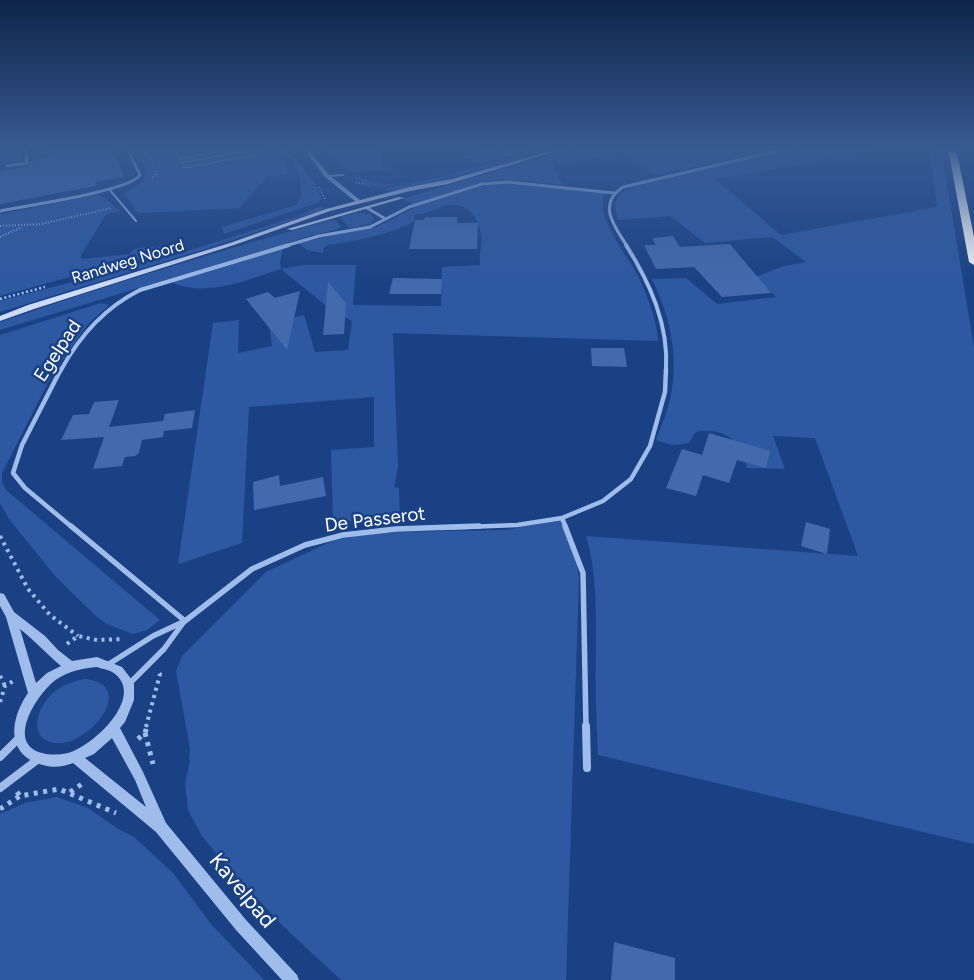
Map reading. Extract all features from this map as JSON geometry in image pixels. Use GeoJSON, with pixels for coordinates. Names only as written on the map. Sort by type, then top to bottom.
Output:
{"type":"FeatureCollection","features":[{"type":"Feature","properties":{"kind":"highway"},"geometry":{"type":"LineString","coordinates":[[961,194],[974,262]]}},
{"type":"Feature","properties":{"kind":"main road","name":"Randweg Noord"},"geometry":{"type":"LineString","coordinates":[[0,319],[31,307],[232,244],[328,210],[390,194]]}},
{"type":"Feature","properties":{"kind":"main road","name":"Randweg Noord"},"geometry":{"type":"LineString","coordinates":[[232,244],[367,208],[412,194]]}},
{"type":"Feature","properties":{"kind":"main road"},"geometry":{"type":"LineString","coordinates":[[358,201],[367,208]]}},
{"type":"Feature","properties":{"kind":"main road","name":"Randweg Noord"},"geometry":{"type":"LineString","coordinates":[[0,314],[31,307]]}},
{"type":"Feature","properties":{"kind":"street"},"geometry":{"type":"LineString","coordinates":[[0,211],[86,194]]}},
{"type":"Feature","properties":{"kind":"street"},"geometry":{"type":"LineString","coordinates":[[349,194],[358,201]]}},
{"type":"Feature","properties":{"kind":"street","name":"Egelpad"},"geometry":{"type":"LineString","coordinates":[[185,621],[25,488],[13,472],[17,455],[61,369],[98,318],[126,296],[319,236],[370,227],[384,218],[409,207],[453,194]]}},
{"type":"Feature","properties":{"kind":"street","name":"De Passerot"},"geometry":{"type":"LineString","coordinates":[[109,664],[153,636],[185,621],[252,569],[306,545],[343,535],[396,529],[517,525],[562,518],[604,501],[631,479],[650,446],[665,392],[667,354],[659,312],[643,272],[612,221],[609,208],[614,194]]}},
{"type":"Feature","properties":{"kind":"street"},"geometry":{"type":"LineString","coordinates":[[367,208],[384,218]]}},
{"type":"Feature","properties":{"kind":"street"},"geometry":{"type":"LineString","coordinates":[[562,518],[583,573],[586,768]]}},
{"type":"Feature","properties":{"kind":"street"},"geometry":{"type":"LineString","coordinates":[[0,597],[10,614],[34,693]]}},
{"type":"Feature","properties":{"kind":"street"},"geometry":{"type":"LineString","coordinates":[[10,614],[71,667]]}},
{"type":"Feature","properties":{"kind":"street","name":"De Passerot"},"geometry":{"type":"LineString","coordinates":[[129,684],[164,649],[185,621]]}},
{"type":"Feature","properties":{"kind":"street"},"geometry":{"type":"LineString","coordinates":[[85,663],[109,664],[118,668],[125,675],[129,684],[127,706],[114,730],[89,750],[75,757],[55,762],[37,760],[28,756],[17,740],[17,724],[23,708],[34,693],[51,677],[71,667],[85,663]]}},
{"type":"Feature","properties":{"kind":"street","name":"Kavelpad"},"geometry":{"type":"LineString","coordinates":[[114,730],[139,776],[161,827]]}},
{"type":"Feature","properties":{"kind":"street"},"geometry":{"type":"LineString","coordinates":[[0,757],[17,740]]}},
{"type":"Feature","properties":{"kind":"street","name":"Kavelpad"},"geometry":{"type":"LineString","coordinates":[[75,757],[161,827],[241,925],[292,980]]}},
{"type":"Feature","properties":{"kind":"street"},"geometry":{"type":"LineString","coordinates":[[0,788],[37,760]]}},
{"type":"Feature","properties":{"kind":"lane"},"geometry":{"type":"LineString","coordinates":[[113,194],[136,221]]}},
{"type":"Feature","properties":{"kind":"path"},"geometry":{"type":"LineString","coordinates":[[324,194],[326,197],[324,206],[328,210]]}},
{"type":"Feature","properties":{"kind":"path"},"geometry":{"type":"LineString","coordinates":[[0,226],[25,226],[59,221],[122,205]]}},
{"type":"Feature","properties":{"kind":"path"},"geometry":{"type":"LineString","coordinates":[[0,237],[25,226]]}},
{"type":"Feature","properties":{"kind":"path"},"geometry":{"type":"LineString","coordinates":[[0,536],[28,590],[50,615],[78,636]]}},
{"type":"Feature","properties":{"kind":"path"},"geometry":{"type":"LineString","coordinates":[[0,676],[5,686],[0,702]]}},
{"type":"Feature","properties":{"kind":"path"},"geometry":{"type":"LineString","coordinates":[[8,782],[20,796]]}},
{"type":"Feature","properties":{"kind":"path"},"geometry":{"type":"LineString","coordinates":[[0,809],[20,796],[52,789],[70,792]]}},
{"type":"Feature","properties":{"kind":"shaded area"},"geometry":{"type":"Polygon","coordinates":[[[124,194],[252,194],[239,208],[141,213],[137,212],[124,194]]]}},
{"type":"Feature","properties":{"kind":"shaded area"},"geometry":{"type":"Polygon","coordinates":[[[301,194],[319,194],[321,198],[319,202],[224,234],[222,227],[297,205],[301,194]]]}},
{"type":"Feature","properties":{"kind":"shaded area"},"geometry":{"type":"Polygon","coordinates":[[[420,194],[445,194],[414,204],[402,199],[420,194]]]}},
{"type":"Feature","properties":{"kind":"shaded area"},"geometry":{"type":"Polygon","coordinates":[[[458,194],[605,194],[604,213],[613,235],[645,291],[654,316],[658,341],[393,333],[398,467],[394,487],[399,488],[400,518],[333,524],[331,450],[374,447],[374,397],[249,407],[242,543],[178,564],[213,323],[239,320],[238,353],[272,346],[269,323],[304,315],[315,352],[348,350],[352,321],[330,309],[281,269],[303,265],[356,265],[353,305],[441,306],[442,267],[480,265],[481,239],[478,223],[471,212],[455,204],[415,214],[413,222],[393,231],[328,245],[324,247],[323,253],[307,250],[299,243],[345,232],[377,227],[416,207],[458,194]]]}},
{"type":"Feature","properties":{"kind":"shaded area"},"geometry":{"type":"Polygon","coordinates":[[[732,194],[781,235],[931,208],[937,206],[935,194],[949,194],[974,347],[974,844],[598,755],[595,591],[590,550],[586,536],[858,556],[815,438],[773,436],[785,469],[747,468],[739,448],[731,438],[719,432],[699,431],[695,433],[689,443],[673,445],[656,440],[672,391],[674,358],[669,325],[652,279],[686,278],[717,304],[776,297],[755,277],[784,266],[806,262],[772,237],[705,243],[670,216],[618,220],[616,205],[620,195],[732,194]]]}},
{"type":"Feature","properties":{"kind":"shaded area"},"geometry":{"type":"Polygon","coordinates":[[[97,195],[105,198],[120,211],[106,214],[80,257],[82,259],[130,254],[138,248],[187,245],[0,296],[0,214],[97,195]]]}},
{"type":"Feature","properties":{"kind":"shaded area"},"geometry":{"type":"Polygon","coordinates":[[[320,206],[324,209],[215,246],[0,312],[0,301],[174,255],[299,216],[320,206]]]}},
{"type":"Feature","properties":{"kind":"shaded area"},"geometry":{"type":"Polygon","coordinates":[[[357,213],[370,214],[374,218],[371,224],[349,228],[340,217],[357,213]]]}},
{"type":"Feature","properties":{"kind":"shaded area"},"geometry":{"type":"Polygon","coordinates":[[[334,219],[341,226],[338,229],[0,330],[0,322],[41,308],[166,268],[334,219]]]}},
{"type":"Feature","properties":{"kind":"shaded area"},"geometry":{"type":"Polygon","coordinates":[[[283,248],[280,262],[281,269],[226,286],[212,288],[184,286],[171,282],[283,248]]]}},
{"type":"Feature","properties":{"kind":"shaded area"},"geometry":{"type":"Polygon","coordinates":[[[101,303],[109,305],[87,325],[52,375],[2,473],[2,482],[6,490],[160,620],[147,630],[133,634],[107,624],[96,616],[56,577],[9,519],[0,503],[0,335],[101,303]]]}},
{"type":"Feature","properties":{"kind":"shaded area"},"geometry":{"type":"Polygon","coordinates":[[[566,519],[574,547],[579,578],[566,980],[341,980],[283,926],[224,863],[202,836],[188,810],[185,783],[189,766],[190,748],[176,671],[182,656],[266,572],[330,542],[355,535],[399,532],[506,530],[566,519]]]}},
{"type":"Feature","properties":{"kind":"shaded area"},"geometry":{"type":"Polygon","coordinates":[[[86,679],[101,683],[108,691],[108,701],[104,712],[96,723],[85,733],[73,740],[61,743],[50,742],[43,738],[37,725],[41,709],[46,701],[52,694],[64,686],[86,679]]]}},
{"type":"Feature","properties":{"kind":"shaded area"},"geometry":{"type":"Polygon","coordinates":[[[57,797],[88,808],[118,829],[134,837],[173,873],[211,924],[264,980],[0,980],[0,814],[25,803],[57,797]]]}},
{"type":"Feature","properties":{"kind":"building"},"geometry":{"type":"Polygon","coordinates":[[[0,194],[55,194],[0,204],[0,194]]]}},
{"type":"Feature","properties":{"kind":"building"},"geometry":{"type":"Polygon","coordinates":[[[425,217],[457,217],[457,223],[478,223],[477,249],[409,249],[415,220],[424,220],[425,217]]]}},
{"type":"Feature","properties":{"kind":"building"},"geometry":{"type":"Polygon","coordinates":[[[673,236],[680,247],[730,244],[771,293],[722,297],[694,267],[656,269],[644,245],[656,245],[652,238],[673,236]]]}},
{"type":"Feature","properties":{"kind":"building"},"geometry":{"type":"Polygon","coordinates":[[[393,278],[442,279],[441,294],[389,294],[393,278]]]}},
{"type":"Feature","properties":{"kind":"building"},"geometry":{"type":"Polygon","coordinates":[[[328,282],[346,303],[344,334],[323,335],[328,282]]]}},
{"type":"Feature","properties":{"kind":"building"},"geometry":{"type":"Polygon","coordinates":[[[300,291],[287,350],[246,299],[268,292],[275,298],[300,291]]]}},
{"type":"Feature","properties":{"kind":"building"},"geometry":{"type":"Polygon","coordinates":[[[591,348],[624,348],[627,367],[592,366],[591,348]]]}},
{"type":"Feature","properties":{"kind":"building"},"geometry":{"type":"Polygon","coordinates":[[[119,400],[109,427],[163,421],[165,414],[195,410],[192,428],[164,431],[163,437],[142,440],[139,453],[135,456],[125,457],[122,466],[93,469],[104,437],[61,440],[73,415],[89,414],[94,402],[119,400]]]}},
{"type":"Feature","properties":{"kind":"building"},"geometry":{"type":"Polygon","coordinates":[[[709,433],[770,451],[766,468],[737,460],[729,483],[703,475],[696,496],[666,488],[682,449],[702,455],[709,433]]]}},
{"type":"Feature","properties":{"kind":"building"},"geometry":{"type":"Polygon","coordinates":[[[279,475],[280,486],[323,477],[326,496],[254,510],[253,482],[279,475]]]}},
{"type":"Feature","properties":{"kind":"building"},"geometry":{"type":"Polygon","coordinates":[[[806,522],[830,529],[827,554],[801,546],[806,522]]]}},
{"type":"Feature","properties":{"kind":"building"},"geometry":{"type":"Polygon","coordinates":[[[614,942],[675,958],[675,980],[611,980],[614,942]]]}}]}
